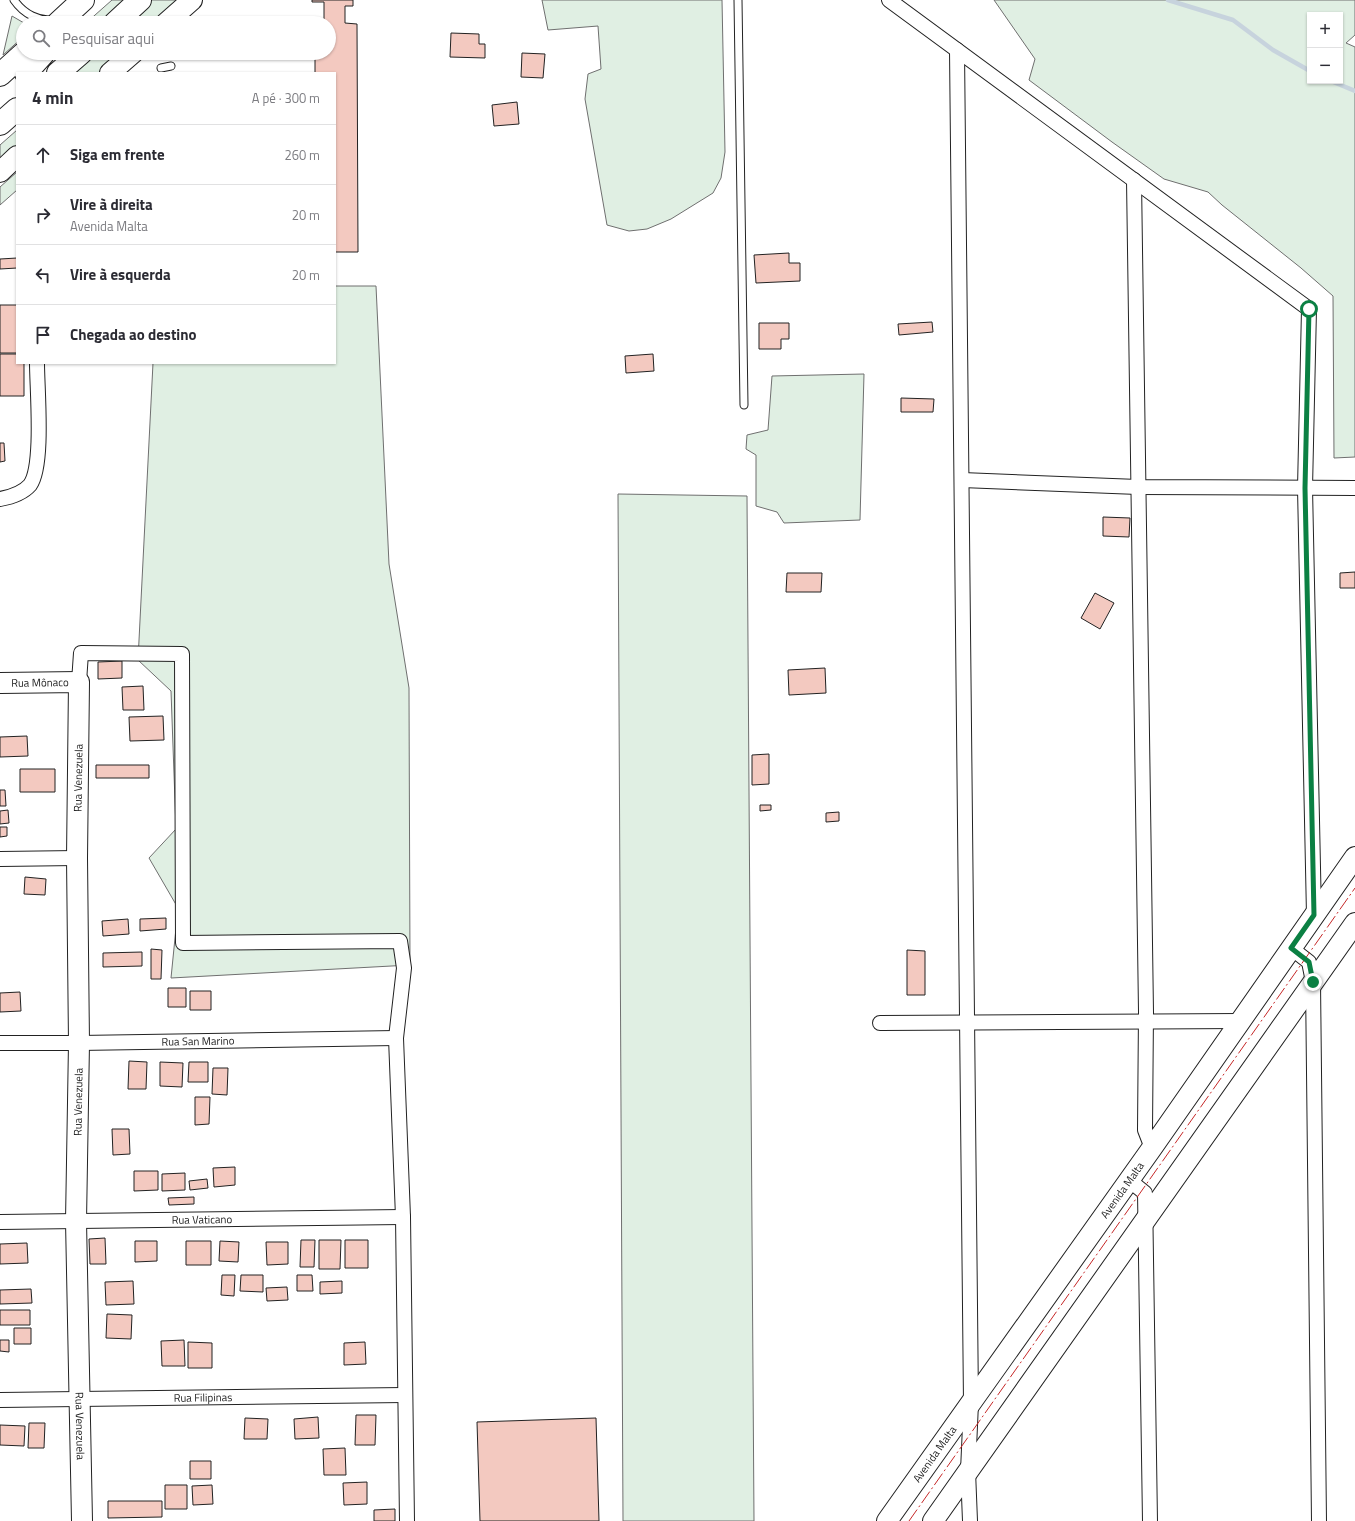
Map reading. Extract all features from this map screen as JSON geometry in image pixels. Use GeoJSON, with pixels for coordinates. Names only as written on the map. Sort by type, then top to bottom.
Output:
{"type":"FeatureCollection","features":[{"type":"Feature","properties":{"kind":"highway"},"geometry":{"type":"LineString","coordinates":[[72,12],[97,0]]}},
{"type":"Feature","properties":{"kind":"highway"},"geometry":{"type":"LineString","coordinates":[[123,16],[140,0]]}},
{"type":"Feature","properties":{"kind":"highway"},"geometry":{"type":"LineString","coordinates":[[0,75],[16,60]]}},
{"type":"Feature","properties":{"kind":"highway"},"geometry":{"type":"LineString","coordinates":[[27,72],[38,60]]}},
{"type":"Feature","properties":{"kind":"highway"},"geometry":{"type":"LineString","coordinates":[[59,72],[73,60]]}},
{"type":"Feature","properties":{"kind":"highway"},"geometry":{"type":"LineString","coordinates":[[0,124],[16,110]]}},
{"type":"Feature","properties":{"kind":"street"},"geometry":{"type":"LineString","coordinates":[[174,16],[192,0]]}},
{"type":"Feature","properties":{"kind":"street"},"geometry":{"type":"LineString","coordinates":[[889,0],[1309,309],[1305,488],[1314,915]]}},
{"type":"Feature","properties":{"kind":"street"},"geometry":{"type":"LineString","coordinates":[[957,50],[970,1403],[968,1471],[970,1521]]}},
{"type":"Feature","properties":{"kind":"street"},"geometry":{"type":"LineString","coordinates":[[111,72],[125,60]]}},
{"type":"Feature","properties":{"kind":"street"},"geometry":{"type":"LineString","coordinates":[[0,172],[16,157]]}},
{"type":"Feature","properties":{"kind":"street"},"geometry":{"type":"LineString","coordinates":[[1134,180],[1146,1020],[1145,1130],[1152,1148]]}},
{"type":"Feature","properties":{"kind":"street"},"geometry":{"type":"LineString","coordinates":[[0,499],[19,494],[30,485],[36,472],[38,436],[37,364]]}},
{"type":"Feature","properties":{"kind":"street"},"geometry":{"type":"LineString","coordinates":[[962,480],[1138,487],[1355,488]]}},
{"type":"Feature","properties":{"kind":"street"},"geometry":{"type":"LineString","coordinates":[[79,682],[81,653],[182,654],[183,943],[400,941],[404,968],[396,1038],[403,1217],[406,1521]]}},
{"type":"Feature","properties":{"kind":"street","name":"Rua Mônaco"},"geometry":{"type":"LineString","coordinates":[[0,683],[79,682]]}},
{"type":"Feature","properties":{"kind":"street","name":"Rua Venezuela"},"geometry":{"type":"LineString","coordinates":[[79,682],[79,1043],[76,1220],[82,1521]]}},
{"type":"Feature","properties":{"kind":"street","name":"Avenida Malta"},"geometry":{"type":"LineString","coordinates":[[887,1521],[1152,1148],[1355,857]]}},
{"type":"Feature","properties":{"kind":"street"},"geometry":{"type":"LineString","coordinates":[[0,859],[78,858]]}},
{"type":"Feature","properties":{"kind":"street"},"geometry":{"type":"LineString","coordinates":[[933,1521],[1355,923]]}},
{"type":"Feature","properties":{"kind":"street"},"geometry":{"type":"LineString","coordinates":[[1291,948],[1309,962],[1313,982],[1320,1521]]}},
{"type":"Feature","properties":{"kind":"street"},"geometry":{"type":"LineString","coordinates":[[880,1023],[1146,1020],[1240,1021]]}},
{"type":"Feature","properties":{"kind":"street","name":"Rua San Marino"},"geometry":{"type":"LineString","coordinates":[[0,1043],[396,1038]]}},
{"type":"Feature","properties":{"kind":"street"},"geometry":{"type":"LineString","coordinates":[[1129,1180],[1145,1193],[1150,1521]]}},
{"type":"Feature","properties":{"kind":"street","name":"Rua Vaticano"},"geometry":{"type":"LineString","coordinates":[[0,1222],[403,1217]]}},
{"type":"Feature","properties":{"kind":"street","name":"Rua Filipinas"},"geometry":{"type":"LineString","coordinates":[[0,1400],[405,1395]]}},
{"type":"Feature","properties":{"kind":"lane"},"geometry":{"type":"LineString","coordinates":[[14,0],[19,8],[33,16]]}},
{"type":"Feature","properties":{"kind":"lane"},"geometry":{"type":"LineString","coordinates":[[738,0],[744,405]]}},
{"type":"Feature","properties":{"kind":"lane"},"geometry":{"type":"LineString","coordinates":[[62,16],[72,12]]}},
{"type":"Feature","properties":{"kind":"lane"},"geometry":{"type":"LineString","coordinates":[[161,68],[170,66]]}},
{"type":"Feature","properties":{"kind":"green space"},"geometry":{"type":"Polygon","coordinates":[[[112,0],[125,0],[107,16],[94,16],[112,0]]]}},
{"type":"Feature","properties":{"kind":"green space"},"geometry":{"type":"Polygon","coordinates":[[[152,0],[179,0],[162,16],[134,16],[152,0]]]}},
{"type":"Feature","properties":{"kind":"green space"},"geometry":{"type":"Polygon","coordinates":[[[542,0],[722,0],[725,152],[721,178],[713,193],[671,219],[647,229],[629,231],[607,225],[585,99],[588,74],[601,69],[598,26],[548,30],[542,0]]]}},
{"type":"Feature","properties":{"kind":"green space"},"geometry":{"type":"Polygon","coordinates":[[[994,0],[1355,0],[1355,35],[1346,43],[1355,47],[1355,457],[1334,458],[1333,296],[1208,192],[1164,179],[1029,80],[1035,59],[994,0]]]}},
{"type":"Feature","properties":{"kind":"green space"},"geometry":{"type":"Polygon","coordinates":[[[12,16],[16,18],[16,43],[3,55],[12,16]]]}},
{"type":"Feature","properties":{"kind":"green space"},"geometry":{"type":"Polygon","coordinates":[[[84,60],[112,60],[99,72],[70,72],[84,60]]]}},
{"type":"Feature","properties":{"kind":"green space"},"geometry":{"type":"Polygon","coordinates":[[[16,131],[16,152],[0,166],[0,145],[16,131]]]}},
{"type":"Feature","properties":{"kind":"green space"},"geometry":{"type":"Polygon","coordinates":[[[16,173],[16,191],[0,205],[0,187],[16,173]]]}},
{"type":"Feature","properties":{"kind":"green space"},"geometry":{"type":"Polygon","coordinates":[[[336,286],[376,286],[389,564],[409,688],[410,965],[171,978],[178,908],[149,858],[176,829],[171,691],[138,660],[153,364],[336,364],[336,286]]]}},
{"type":"Feature","properties":{"kind":"green space"},"geometry":{"type":"Polygon","coordinates":[[[864,374],[860,520],[784,523],[777,512],[756,506],[756,455],[746,449],[747,435],[768,430],[772,376],[864,374]]]}},
{"type":"Feature","properties":{"kind":"green space"},"geometry":{"type":"Polygon","coordinates":[[[618,494],[747,496],[754,1521],[623,1521],[618,494]]]}},
{"type":"Feature","properties":{"kind":"building"},"geometry":{"type":"Polygon","coordinates":[[[312,0],[353,0],[353,6],[345,6],[345,23],[357,24],[358,252],[336,252],[336,72],[315,72],[315,60],[336,60],[336,16],[324,16],[324,2],[312,2],[312,0]]]}},
{"type":"Feature","properties":{"kind":"building"},"geometry":{"type":"Polygon","coordinates":[[[451,33],[479,34],[479,44],[485,44],[485,58],[450,57],[451,33]]]}},
{"type":"Feature","properties":{"kind":"building"},"geometry":{"type":"Polygon","coordinates":[[[522,53],[545,54],[543,78],[521,77],[522,53]]]}},
{"type":"Feature","properties":{"kind":"building"},"geometry":{"type":"Polygon","coordinates":[[[517,102],[519,124],[494,126],[492,105],[517,102]]]}},
{"type":"Feature","properties":{"kind":"building"},"geometry":{"type":"Polygon","coordinates":[[[789,253],[789,263],[800,263],[800,281],[756,283],[754,255],[789,253]]]}},
{"type":"Feature","properties":{"kind":"building"},"geometry":{"type":"Polygon","coordinates":[[[16,258],[16,268],[0,269],[0,259],[16,258]]]}},
{"type":"Feature","properties":{"kind":"building"},"geometry":{"type":"Polygon","coordinates":[[[0,305],[16,305],[16,353],[0,353],[0,305]]]}},
{"type":"Feature","properties":{"kind":"building"},"geometry":{"type":"Polygon","coordinates":[[[932,322],[933,332],[899,335],[898,324],[932,322]]]}},
{"type":"Feature","properties":{"kind":"building"},"geometry":{"type":"Polygon","coordinates":[[[759,323],[789,323],[789,339],[781,339],[781,349],[759,349],[759,323]]]}},
{"type":"Feature","properties":{"kind":"building"},"geometry":{"type":"Polygon","coordinates":[[[0,354],[16,354],[16,364],[24,364],[24,396],[0,396],[0,354]]]}},
{"type":"Feature","properties":{"kind":"building"},"geometry":{"type":"Polygon","coordinates":[[[653,354],[654,371],[626,373],[625,356],[653,354]]]}},
{"type":"Feature","properties":{"kind":"building"},"geometry":{"type":"Polygon","coordinates":[[[901,398],[934,399],[933,412],[901,412],[901,398]]]}},
{"type":"Feature","properties":{"kind":"building"},"geometry":{"type":"Polygon","coordinates":[[[0,443],[4,443],[5,461],[0,462],[0,443]]]}},
{"type":"Feature","properties":{"kind":"building"},"geometry":{"type":"Polygon","coordinates":[[[1103,517],[1130,518],[1129,537],[1103,536],[1103,517]]]}},
{"type":"Feature","properties":{"kind":"building"},"geometry":{"type":"Polygon","coordinates":[[[1355,572],[1355,588],[1340,588],[1340,573],[1355,572]]]}},
{"type":"Feature","properties":{"kind":"building"},"geometry":{"type":"Polygon","coordinates":[[[787,573],[822,573],[821,592],[786,592],[787,573]]]}},
{"type":"Feature","properties":{"kind":"building"},"geometry":{"type":"Polygon","coordinates":[[[1095,593],[1114,603],[1100,629],[1081,618],[1095,593]]]}},
{"type":"Feature","properties":{"kind":"building"},"geometry":{"type":"Polygon","coordinates":[[[122,661],[122,678],[98,679],[98,662],[122,661]]]}},
{"type":"Feature","properties":{"kind":"building"},"geometry":{"type":"Polygon","coordinates":[[[825,668],[826,693],[789,695],[788,670],[825,668]]]}},
{"type":"Feature","properties":{"kind":"building"},"geometry":{"type":"Polygon","coordinates":[[[143,686],[144,710],[123,710],[122,687],[143,686]]]}},
{"type":"Feature","properties":{"kind":"building"},"geometry":{"type":"Polygon","coordinates":[[[163,716],[164,740],[130,741],[129,717],[163,716]]]}},
{"type":"Feature","properties":{"kind":"building"},"geometry":{"type":"Polygon","coordinates":[[[27,736],[28,756],[0,757],[0,737],[27,736]]]}},
{"type":"Feature","properties":{"kind":"building"},"geometry":{"type":"Polygon","coordinates":[[[769,754],[769,784],[752,785],[752,755],[769,754]]]}},
{"type":"Feature","properties":{"kind":"building"},"geometry":{"type":"Polygon","coordinates":[[[96,765],[149,765],[149,778],[96,778],[96,765]]]}},
{"type":"Feature","properties":{"kind":"building"},"geometry":{"type":"Polygon","coordinates":[[[20,769],[55,769],[55,792],[20,792],[20,769]]]}},
{"type":"Feature","properties":{"kind":"building"},"geometry":{"type":"Polygon","coordinates":[[[0,790],[5,790],[6,806],[0,806],[0,790]]]}},
{"type":"Feature","properties":{"kind":"building"},"geometry":{"type":"Polygon","coordinates":[[[760,805],[771,805],[771,810],[760,811],[760,805]]]}},
{"type":"Feature","properties":{"kind":"building"},"geometry":{"type":"Polygon","coordinates":[[[8,810],[9,823],[0,824],[0,811],[8,810]]]}},
{"type":"Feature","properties":{"kind":"building"},"geometry":{"type":"Polygon","coordinates":[[[839,812],[839,821],[826,822],[826,813],[839,812]]]}},
{"type":"Feature","properties":{"kind":"building"},"geometry":{"type":"Polygon","coordinates":[[[0,827],[7,827],[7,836],[0,837],[0,827]]]}},
{"type":"Feature","properties":{"kind":"building"},"geometry":{"type":"Polygon","coordinates":[[[25,877],[46,879],[45,895],[24,894],[25,877]]]}},
{"type":"Feature","properties":{"kind":"building"},"geometry":{"type":"Polygon","coordinates":[[[166,918],[166,929],[140,931],[140,919],[166,918]]]}},
{"type":"Feature","properties":{"kind":"building"},"geometry":{"type":"Polygon","coordinates":[[[128,919],[129,934],[103,936],[102,921],[128,919]]]}},
{"type":"Feature","properties":{"kind":"building"},"geometry":{"type":"Polygon","coordinates":[[[151,949],[162,950],[161,979],[151,979],[151,949]]]}},
{"type":"Feature","properties":{"kind":"building"},"geometry":{"type":"Polygon","coordinates":[[[907,950],[925,951],[925,995],[907,995],[907,950]]]}},
{"type":"Feature","properties":{"kind":"building"},"geometry":{"type":"Polygon","coordinates":[[[142,952],[142,966],[103,967],[103,953],[142,952]]]}},
{"type":"Feature","properties":{"kind":"building"},"geometry":{"type":"Polygon","coordinates":[[[168,988],[186,988],[186,1007],[168,1007],[168,988]]]}},
{"type":"Feature","properties":{"kind":"building"},"geometry":{"type":"Polygon","coordinates":[[[190,991],[211,991],[211,1010],[190,1010],[190,991]]]}},
{"type":"Feature","properties":{"kind":"building"},"geometry":{"type":"Polygon","coordinates":[[[20,992],[21,1011],[0,1012],[0,993],[20,992]]]}},
{"type":"Feature","properties":{"kind":"building"},"geometry":{"type":"Polygon","coordinates":[[[129,1061],[147,1062],[146,1089],[128,1089],[129,1061]]]}},
{"type":"Feature","properties":{"kind":"building"},"geometry":{"type":"Polygon","coordinates":[[[160,1062],[183,1063],[182,1087],[160,1086],[160,1062]]]}},
{"type":"Feature","properties":{"kind":"building"},"geometry":{"type":"Polygon","coordinates":[[[189,1062],[208,1062],[208,1082],[188,1082],[189,1062]]]}},
{"type":"Feature","properties":{"kind":"building"},"geometry":{"type":"Polygon","coordinates":[[[213,1068],[228,1068],[227,1095],[212,1094],[213,1068]]]}},
{"type":"Feature","properties":{"kind":"building"},"geometry":{"type":"Polygon","coordinates":[[[195,1097],[210,1097],[209,1124],[195,1125],[195,1097]]]}},
{"type":"Feature","properties":{"kind":"building"},"geometry":{"type":"Polygon","coordinates":[[[112,1129],[129,1129],[130,1154],[113,1155],[112,1129]]]}},
{"type":"Feature","properties":{"kind":"building"},"geometry":{"type":"Polygon","coordinates":[[[235,1167],[235,1185],[214,1187],[213,1168],[235,1167]]]}},
{"type":"Feature","properties":{"kind":"building"},"geometry":{"type":"Polygon","coordinates":[[[134,1171],[158,1171],[158,1190],[134,1191],[134,1171]]]}},
{"type":"Feature","properties":{"kind":"building"},"geometry":{"type":"Polygon","coordinates":[[[185,1173],[185,1190],[162,1191],[162,1174],[185,1173]]]}},
{"type":"Feature","properties":{"kind":"building"},"geometry":{"type":"Polygon","coordinates":[[[207,1179],[208,1188],[190,1190],[189,1181],[207,1179]]]}},
{"type":"Feature","properties":{"kind":"building"},"geometry":{"type":"Polygon","coordinates":[[[194,1197],[194,1204],[169,1205],[168,1198],[194,1197]]]}},
{"type":"Feature","properties":{"kind":"building"},"geometry":{"type":"Polygon","coordinates":[[[105,1238],[106,1264],[90,1264],[89,1239],[105,1238]]]}},
{"type":"Feature","properties":{"kind":"building"},"geometry":{"type":"Polygon","coordinates":[[[301,1240],[315,1240],[314,1267],[300,1267],[301,1240]]]}},
{"type":"Feature","properties":{"kind":"building"},"geometry":{"type":"Polygon","coordinates":[[[319,1240],[341,1240],[340,1269],[319,1269],[319,1240]]]}},
{"type":"Feature","properties":{"kind":"building"},"geometry":{"type":"Polygon","coordinates":[[[345,1240],[368,1240],[368,1268],[345,1268],[345,1240]]]}},
{"type":"Feature","properties":{"kind":"building"},"geometry":{"type":"Polygon","coordinates":[[[135,1241],[157,1241],[157,1261],[135,1262],[135,1241]]]}},
{"type":"Feature","properties":{"kind":"building"},"geometry":{"type":"Polygon","coordinates":[[[186,1241],[211,1241],[211,1265],[186,1265],[186,1241]]]}},
{"type":"Feature","properties":{"kind":"building"},"geometry":{"type":"Polygon","coordinates":[[[220,1241],[239,1242],[238,1262],[219,1261],[220,1241]]]}},
{"type":"Feature","properties":{"kind":"building"},"geometry":{"type":"Polygon","coordinates":[[[266,1242],[288,1242],[288,1264],[267,1265],[266,1242]]]}},
{"type":"Feature","properties":{"kind":"building"},"geometry":{"type":"Polygon","coordinates":[[[27,1243],[28,1263],[0,1264],[0,1244],[27,1243]]]}},
{"type":"Feature","properties":{"kind":"building"},"geometry":{"type":"Polygon","coordinates":[[[222,1275],[235,1275],[234,1296],[221,1295],[222,1275]]]}},
{"type":"Feature","properties":{"kind":"building"},"geometry":{"type":"Polygon","coordinates":[[[241,1275],[263,1275],[263,1292],[240,1291],[241,1275]]]}},
{"type":"Feature","properties":{"kind":"building"},"geometry":{"type":"Polygon","coordinates":[[[297,1275],[312,1275],[313,1291],[297,1291],[297,1275]]]}},
{"type":"Feature","properties":{"kind":"building"},"geometry":{"type":"Polygon","coordinates":[[[133,1281],[134,1304],[106,1305],[105,1282],[133,1281]]]}},
{"type":"Feature","properties":{"kind":"building"},"geometry":{"type":"Polygon","coordinates":[[[342,1281],[342,1293],[320,1294],[320,1282],[342,1281]]]}},
{"type":"Feature","properties":{"kind":"building"},"geometry":{"type":"Polygon","coordinates":[[[287,1287],[288,1300],[267,1301],[266,1288],[287,1287]]]}},
{"type":"Feature","properties":{"kind":"building"},"geometry":{"type":"Polygon","coordinates":[[[31,1289],[32,1303],[0,1304],[0,1290],[31,1289]]]}},
{"type":"Feature","properties":{"kind":"building"},"geometry":{"type":"Polygon","coordinates":[[[0,1310],[30,1310],[30,1325],[0,1325],[0,1310]]]}},
{"type":"Feature","properties":{"kind":"building"},"geometry":{"type":"Polygon","coordinates":[[[107,1314],[132,1315],[131,1339],[106,1338],[107,1314]]]}},
{"type":"Feature","properties":{"kind":"building"},"geometry":{"type":"Polygon","coordinates":[[[14,1328],[31,1328],[31,1344],[14,1344],[14,1328]]]}},
{"type":"Feature","properties":{"kind":"building"},"geometry":{"type":"Polygon","coordinates":[[[0,1340],[9,1340],[9,1352],[0,1351],[0,1340]]]}},
{"type":"Feature","properties":{"kind":"building"},"geometry":{"type":"Polygon","coordinates":[[[184,1340],[185,1366],[162,1366],[161,1341],[184,1340]]]}},
{"type":"Feature","properties":{"kind":"building"},"geometry":{"type":"Polygon","coordinates":[[[188,1342],[212,1343],[212,1368],[188,1368],[188,1342]]]}},
{"type":"Feature","properties":{"kind":"building"},"geometry":{"type":"Polygon","coordinates":[[[365,1342],[366,1364],[344,1365],[344,1343],[365,1342]]]}},
{"type":"Feature","properties":{"kind":"building"},"geometry":{"type":"Polygon","coordinates":[[[356,1415],[376,1415],[375,1445],[355,1445],[356,1415]]]}},
{"type":"Feature","properties":{"kind":"building"},"geometry":{"type":"Polygon","coordinates":[[[318,1417],[319,1438],[295,1439],[294,1419],[318,1417]]]}},
{"type":"Feature","properties":{"kind":"building"},"geometry":{"type":"Polygon","coordinates":[[[245,1418],[268,1419],[267,1439],[244,1439],[245,1418]]]}},
{"type":"Feature","properties":{"kind":"building"},"geometry":{"type":"Polygon","coordinates":[[[596,1418],[599,1521],[480,1521],[477,1422],[596,1418]]]}},
{"type":"Feature","properties":{"kind":"building"},"geometry":{"type":"Polygon","coordinates":[[[29,1423],[45,1423],[44,1448],[28,1448],[29,1423]]]}},
{"type":"Feature","properties":{"kind":"building"},"geometry":{"type":"Polygon","coordinates":[[[0,1425],[25,1426],[24,1446],[0,1445],[0,1425]]]}},
{"type":"Feature","properties":{"kind":"building"},"geometry":{"type":"Polygon","coordinates":[[[345,1448],[346,1475],[324,1475],[323,1449],[345,1448]]]}},
{"type":"Feature","properties":{"kind":"building"},"geometry":{"type":"Polygon","coordinates":[[[190,1461],[211,1461],[211,1479],[190,1479],[190,1461]]]}},
{"type":"Feature","properties":{"kind":"building"},"geometry":{"type":"Polygon","coordinates":[[[367,1482],[367,1504],[344,1505],[343,1483],[367,1482]]]}},
{"type":"Feature","properties":{"kind":"building"},"geometry":{"type":"Polygon","coordinates":[[[165,1485],[187,1485],[187,1509],[165,1509],[165,1485]]]}},
{"type":"Feature","properties":{"kind":"building"},"geometry":{"type":"Polygon","coordinates":[[[212,1485],[213,1504],[193,1505],[192,1486],[212,1485]]]}},
{"type":"Feature","properties":{"kind":"building"},"geometry":{"type":"Polygon","coordinates":[[[108,1501],[162,1501],[162,1517],[108,1518],[108,1501]]]}},
{"type":"Feature","properties":{"kind":"building"},"geometry":{"type":"Polygon","coordinates":[[[395,1509],[395,1521],[374,1521],[374,1510],[395,1509]]]}},
{"type":"Feature","properties":{"kind":"waterway"},"geometry":{"type":"LineString","coordinates":[[1168,0],[1233,20],[1273,50],[1307,69]]}},
{"type":"Feature","properties":{"kind":"waterway"},"geometry":{"type":"LineString","coordinates":[[1338,84],[1355,91]]}},
{"type":"Feature","properties":{"kind":"power"},"geometry":{"type":"LineString","coordinates":[[909,1521],[1355,888]]}},
{"type":"Feature","properties":{"kind":"route"},"geometry":{"type":"LineString","coordinates":[[1309,309],[1305,488],[1314,915],[1291,948],[1309,962],[1313,982]]}}]}
